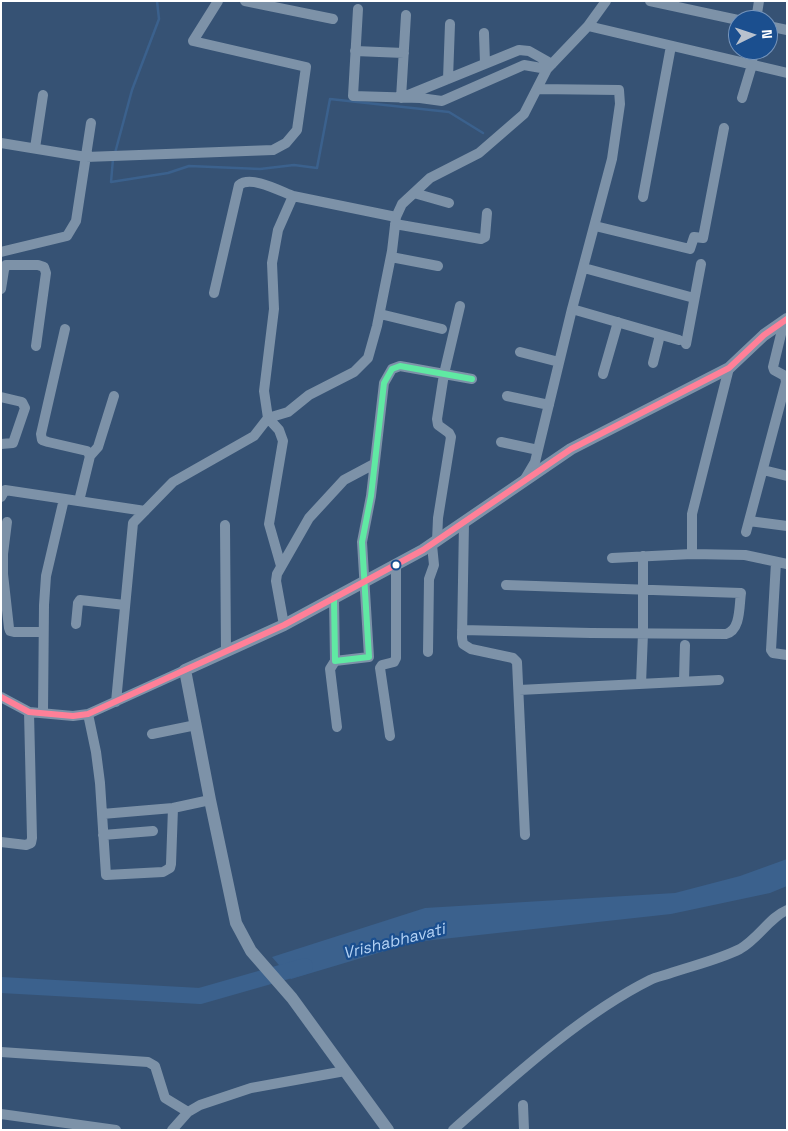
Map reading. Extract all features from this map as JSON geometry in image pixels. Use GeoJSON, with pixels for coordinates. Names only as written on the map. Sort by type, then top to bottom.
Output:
{"type":"FeatureCollection","features":[{"type":"Feature","properties":{"kind":"street"},"geometry":{"type":"LineString","coordinates":[[1,143],[86,156],[273,150],[286,143],[297,130],[306,67],[194,41],[218,1]]}},
{"type":"Feature","properties":{"kind":"street"},"geometry":{"type":"LineString","coordinates":[[245,1],[333,19]]}},
{"type":"Feature","properties":{"kind":"street"},"geometry":{"type":"LineString","coordinates":[[116,702],[133,523],[173,482],[254,436],[268,418],[288,412],[309,395],[354,372],[368,358],[380,314],[391,257],[395,220],[402,204],[430,178],[479,153],[524,114],[550,66],[588,26],[606,1]]}},
{"type":"Feature","properties":{"kind":"street"},"geometry":{"type":"LineString","coordinates":[[653,2],[728,18]]}},
{"type":"Feature","properties":{"kind":"street"},"geometry":{"type":"LineString","coordinates":[[358,9],[353,96],[442,101],[524,65],[550,66]]}},
{"type":"Feature","properties":{"kind":"street"},"geometry":{"type":"LineString","coordinates":[[401,98],[406,15]]}},
{"type":"Feature","properties":{"kind":"street"},"geometry":{"type":"LineString","coordinates":[[448,78],[450,24]]}},
{"type":"Feature","properties":{"kind":"street"},"geometry":{"type":"LineString","coordinates":[[588,26],[787,73]]}},
{"type":"Feature","properties":{"kind":"street"},"geometry":{"type":"LineString","coordinates":[[484,33],[485,63]]}},
{"type":"Feature","properties":{"kind":"street"},"geometry":{"type":"LineString","coordinates":[[643,197],[671,46]]}},
{"type":"Feature","properties":{"kind":"street"},"geometry":{"type":"LineString","coordinates":[[401,98],[519,50],[529,51],[550,66]]}},
{"type":"Feature","properties":{"kind":"street"},"geometry":{"type":"LineString","coordinates":[[356,51],[404,53]]}},
{"type":"Feature","properties":{"kind":"street"},"geometry":{"type":"LineString","coordinates":[[742,98],[752,60]]}},
{"type":"Feature","properties":{"kind":"street"},"geometry":{"type":"LineString","coordinates":[[525,480],[535,462],[572,309],[612,159],[620,104],[619,90],[537,89]]}},
{"type":"Feature","properties":{"kind":"street"},"geometry":{"type":"LineString","coordinates":[[35,148],[42,95]]}},
{"type":"Feature","properties":{"kind":"street"},"geometry":{"type":"LineString","coordinates":[[1,252],[67,236],[76,221],[92,123]]}},
{"type":"Feature","properties":{"kind":"street"},"geometry":{"type":"LineString","coordinates":[[595,226],[690,249],[694,237],[703,238],[724,128]]}},
{"type":"Feature","properties":{"kind":"street"},"geometry":{"type":"LineString","coordinates":[[214,293],[239,185],[243,182],[253,181],[293,196],[481,240],[485,237],[487,213]]}},
{"type":"Feature","properties":{"kind":"street"},"geometry":{"type":"LineString","coordinates":[[414,193],[449,203]]}},
{"type":"Feature","properties":{"kind":"street"},"geometry":{"type":"LineString","coordinates":[[281,566],[269,524],[283,441],[279,430],[268,418],[264,392],[274,309],[272,268],[276,235],[293,196]]}},
{"type":"Feature","properties":{"kind":"street"},"geometry":{"type":"LineString","coordinates":[[391,257],[438,266]]}},
{"type":"Feature","properties":{"kind":"street"},"geometry":{"type":"LineString","coordinates":[[572,309],[683,342],[701,264]]}},
{"type":"Feature","properties":{"kind":"street"},"geometry":{"type":"LineString","coordinates":[[1,289],[6,265],[38,265],[44,267],[46,273],[36,346]]}},
{"type":"Feature","properties":{"kind":"street"},"geometry":{"type":"LineString","coordinates":[[584,268],[694,298]]}},
{"type":"Feature","properties":{"kind":"street"},"geometry":{"type":"LineString","coordinates":[[428,652],[430,579],[434,565],[438,518],[451,438],[449,433],[440,428],[437,422],[444,374],[460,306]]}},
{"type":"Feature","properties":{"kind":"street"},"geometry":{"type":"LineString","coordinates":[[380,314],[442,329]]}},
{"type":"Feature","properties":{"kind":"street"},"geometry":{"type":"LineString","coordinates":[[1,697],[29,712],[73,716],[88,714],[284,625],[435,543],[571,448],[729,368],[764,335],[785,320]]}},
{"type":"Feature","properties":{"kind":"street"},"geometry":{"type":"LineString","coordinates":[[785,320],[773,367],[774,370],[785,376],[786,382],[748,526],[787,526]]}},
{"type":"Feature","properties":{"kind":"street"},"geometry":{"type":"LineString","coordinates":[[603,374],[618,322]]}},
{"type":"Feature","properties":{"kind":"street"},"geometry":{"type":"LineString","coordinates":[[65,329],[41,434],[42,440],[88,451],[90,456]]}},
{"type":"Feature","properties":{"kind":"street"},"geometry":{"type":"LineString","coordinates":[[653,363],[660,335]]}},
{"type":"Feature","properties":{"kind":"street"},"geometry":{"type":"LineString","coordinates":[[520,352],[559,362]]}},
{"type":"Feature","properties":{"kind":"street"},"geometry":{"type":"LineString","coordinates":[[335,661],[370,656],[362,542],[371,496],[384,383],[392,369],[400,366],[472,379]]}},
{"type":"Feature","properties":{"kind":"street"},"geometry":{"type":"LineString","coordinates":[[692,554],[692,514],[729,368]]}},
{"type":"Feature","properties":{"kind":"street"},"geometry":{"type":"LineString","coordinates":[[79,501],[90,456],[98,447],[114,396]]}},
{"type":"Feature","properties":{"kind":"street"},"geometry":{"type":"LineString","coordinates":[[507,396],[549,405]]}},
{"type":"Feature","properties":{"kind":"street"},"geometry":{"type":"LineString","coordinates":[[1,397],[22,402],[25,408],[13,443],[1,444]]}},
{"type":"Feature","properties":{"kind":"street"},"geometry":{"type":"LineString","coordinates":[[501,442],[538,450]]}},
{"type":"Feature","properties":{"kind":"street"},"geometry":{"type":"LineString","coordinates":[[284,625],[276,574],[307,521],[346,478],[374,464]]}},
{"type":"Feature","properties":{"kind":"street"},"geometry":{"type":"LineString","coordinates":[[763,470],[787,476]]}},
{"type":"Feature","properties":{"kind":"street"},"geometry":{"type":"LineString","coordinates":[[1,497],[5,490],[145,511]]}},
{"type":"Feature","properties":{"kind":"street"},"geometry":{"type":"LineString","coordinates":[[42,712],[46,576],[64,499]]}},
{"type":"Feature","properties":{"kind":"street"},"geometry":{"type":"LineString","coordinates":[[7,522],[3,554],[3,574],[10,631],[44,632]]}},
{"type":"Feature","properties":{"kind":"street"},"geometry":{"type":"LineString","coordinates":[[464,523],[462,641],[465,646],[474,650],[515,659],[518,665],[525,835]]}},
{"type":"Feature","properties":{"kind":"street"},"geometry":{"type":"LineString","coordinates":[[225,525],[226,652]]}},
{"type":"Feature","properties":{"kind":"street"},"geometry":{"type":"LineString","coordinates":[[612,558],[692,554],[744,555],[787,564]]}},
{"type":"Feature","properties":{"kind":"street"},"geometry":{"type":"LineString","coordinates":[[641,684],[643,634],[642,556]]}},
{"type":"Feature","properties":{"kind":"street"},"geometry":{"type":"LineString","coordinates":[[776,562],[771,650],[773,653],[787,655]]}},
{"type":"Feature","properties":{"kind":"street"},"geometry":{"type":"LineString","coordinates":[[390,736],[380,668],[382,665],[394,662],[396,658],[396,565]]}},
{"type":"Feature","properties":{"kind":"street"},"geometry":{"type":"LineString","coordinates":[[462,630],[643,634],[731,632],[735,629],[737,623],[741,593],[506,585]]}},
{"type":"Feature","properties":{"kind":"street"},"geometry":{"type":"LineString","coordinates":[[334,598],[335,661],[330,669],[337,727]]}},
{"type":"Feature","properties":{"kind":"street"},"geometry":{"type":"LineString","coordinates":[[76,624],[80,600],[125,605]]}},
{"type":"Feature","properties":{"kind":"street"},"geometry":{"type":"LineString","coordinates":[[684,681],[685,645]]}},
{"type":"Feature","properties":{"kind":"street"},"geometry":{"type":"LineString","coordinates":[[186,670],[210,800],[236,923],[251,951],[292,998],[388,1130]]}},
{"type":"Feature","properties":{"kind":"street"},"geometry":{"type":"LineString","coordinates":[[519,690],[720,680]]}},
{"type":"Feature","properties":{"kind":"street"},"geometry":{"type":"LineString","coordinates":[[1,842],[26,845],[30,843],[32,838],[29,712]]}},
{"type":"Feature","properties":{"kind":"street"},"geometry":{"type":"LineString","coordinates":[[88,714],[97,760],[106,875],[167,870],[171,864],[174,808]]}},
{"type":"Feature","properties":{"kind":"street"},"geometry":{"type":"LineString","coordinates":[[152,734],[196,725]]}},
{"type":"Feature","properties":{"kind":"street"},"geometry":{"type":"LineString","coordinates":[[102,814],[174,808],[210,800]]}},
{"type":"Feature","properties":{"kind":"street"},"geometry":{"type":"LineString","coordinates":[[102,835],[152,831]]}},
{"type":"Feature","properties":{"kind":"street"},"geometry":{"type":"LineString","coordinates":[[453,1130],[507,1082],[609,1004],[654,978],[742,947],[757,937],[780,913],[787,910]]}},
{"type":"Feature","properties":{"kind":"street"},"geometry":{"type":"LineString","coordinates":[[1,1052],[148,1062],[155,1066],[165,1098],[188,1112]]}},
{"type":"Feature","properties":{"kind":"street"},"geometry":{"type":"LineString","coordinates":[[172,1130],[188,1112],[200,1105],[246,1090],[345,1071]]}},
{"type":"Feature","properties":{"kind":"street"},"geometry":{"type":"LineString","coordinates":[[523,1105],[524,1130]]}},
{"type":"Feature","properties":{"kind":"street"},"geometry":{"type":"LineString","coordinates":[[1,1114],[116,1130]]}},
{"type":"Feature","properties":{"kind":"water"},"geometry":{"type":"Polygon","coordinates":[[[787,859],[787,886],[770,893],[671,914],[415,942],[291,979],[272,957],[425,908],[675,893],[740,876],[787,859]]]}},
{"type":"Feature","properties":{"kind":"waterway"},"geometry":{"type":"LineString","coordinates":[[115,153],[132,90],[159,19],[157,1]]}},
{"type":"Feature","properties":{"kind":"waterway"},"geometry":{"type":"LineString","coordinates":[[113,159],[111,182],[168,173],[189,166],[260,169],[294,165],[317,168],[330,99],[449,112],[483,133]]}},
{"type":"Feature","properties":{"kind":"waterway","name":"Vrishabhavati"},"geometry":{"type":"LineString","coordinates":[[1,985],[200,996],[305,966]]}},
{"type":"Feature","properties":{"kind":"transit line"},"geometry":{"type":"LineString","coordinates":[[1,697],[29,712],[73,716],[88,714],[284,625],[423,550],[571,449],[729,368],[764,335],[787,319]]}},
{"type":"Feature","properties":{"kind":"transit line"},"geometry":{"type":"LineString","coordinates":[[334,598],[335,661],[369,657],[362,542],[371,496],[384,383],[392,369],[400,366],[472,379]]}}]}
